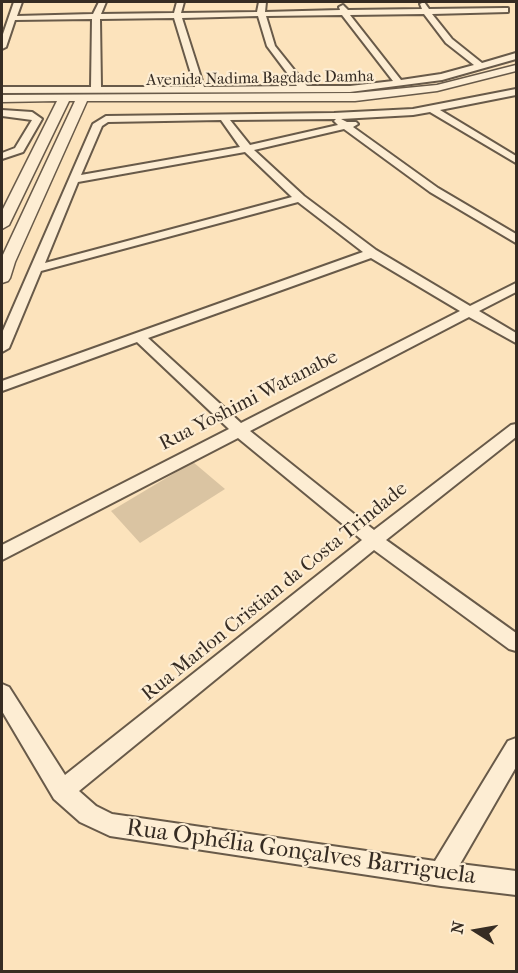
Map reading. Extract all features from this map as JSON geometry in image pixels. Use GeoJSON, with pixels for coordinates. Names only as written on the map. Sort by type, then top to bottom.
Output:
{"type":"FeatureCollection","features":[{"type":"Feature","properties":{"kind":"street"},"geometry":{"type":"LineString","coordinates":[[2,47],[18,2]]}},
{"type":"Feature","properties":{"kind":"street"},"geometry":{"type":"LineString","coordinates":[[96,89],[96,16],[102,2]]}},
{"type":"Feature","properties":{"kind":"street"},"geometry":{"type":"LineString","coordinates":[[180,2],[177,15],[200,89]]}},
{"type":"Feature","properties":{"kind":"street"},"geometry":{"type":"LineString","coordinates":[[262,2],[261,14],[271,46],[304,89]]}},
{"type":"Feature","properties":{"kind":"street"},"geometry":{"type":"LineString","coordinates":[[342,2],[344,12],[399,83]]}},
{"type":"Feature","properties":{"kind":"street"},"geometry":{"type":"LineString","coordinates":[[423,2],[426,11],[449,41],[481,66]]}},
{"type":"Feature","properties":{"kind":"street"},"geometry":{"type":"LineString","coordinates":[[12,18],[426,11],[508,12],[501,2]]}},
{"type":"Feature","properties":{"kind":"street"},"geometry":{"type":"LineString","coordinates":[[2,90],[350,89],[442,78],[516,56]]}},
{"type":"Feature","properties":{"kind":"street","name":"Avenida Nadima Bagdade Damha"},"geometry":{"type":"LineString","coordinates":[[81,102],[355,96],[437,88],[516,68]]}},
{"type":"Feature","properties":{"kind":"street","name":"Avenida Nadima Bagdade Damha"},"geometry":{"type":"LineString","coordinates":[[2,98],[62,102],[379,103],[449,95],[516,78]]}},
{"type":"Feature","properties":{"kind":"street"},"geometry":{"type":"LineString","coordinates":[[74,180],[247,148],[343,126],[516,93]]}},
{"type":"Feature","properties":{"kind":"street"},"geometry":{"type":"LineString","coordinates":[[2,225],[62,102]]}},
{"type":"Feature","properties":{"kind":"street","name":"Avenida Nadima Bagdade Damha"},"geometry":{"type":"LineString","coordinates":[[2,106],[62,102]]}},
{"type":"Feature","properties":{"kind":"street"},"geometry":{"type":"LineString","coordinates":[[2,278],[31,208],[81,102]]}},
{"type":"Feature","properties":{"kind":"street"},"geometry":{"type":"LineString","coordinates":[[432,109],[516,160]]}},
{"type":"Feature","properties":{"kind":"street"},"geometry":{"type":"LineString","coordinates":[[2,348],[98,124],[106,119],[334,117],[413,112]]}},
{"type":"Feature","properties":{"kind":"street"},"geometry":{"type":"LineString","coordinates":[[2,113],[32,114],[37,119],[19,150],[5,155]]}},
{"type":"Feature","properties":{"kind":"street"},"geometry":{"type":"LineString","coordinates":[[223,117],[247,148],[300,198],[372,253],[516,339]]}},
{"type":"Feature","properties":{"kind":"street"},"geometry":{"type":"LineString","coordinates":[[334,117],[343,126],[434,190],[516,239]]}},
{"type":"Feature","properties":{"kind":"street"},"geometry":{"type":"LineString","coordinates":[[35,157],[56,157]]}},
{"type":"Feature","properties":{"kind":"street"},"geometry":{"type":"LineString","coordinates":[[35,269],[300,198]]}},
{"type":"Feature","properties":{"kind":"street"},"geometry":{"type":"LineString","coordinates":[[9,208],[31,208]]}},
{"type":"Feature","properties":{"kind":"street"},"geometry":{"type":"LineString","coordinates":[[2,386],[372,253]]}},
{"type":"Feature","properties":{"kind":"street","name":"Rua Yoshimi Watanabe"},"geometry":{"type":"LineString","coordinates":[[2,553],[516,288]]}},
{"type":"Feature","properties":{"kind":"street"},"geometry":{"type":"LineString","coordinates":[[140,338],[239,430],[374,540],[516,643]]}},
{"type":"Feature","properties":{"kind":"street","name":"Rua Marlon Cristian da Costa Trindade"},"geometry":{"type":"LineString","coordinates":[[62,791],[516,429]]}},
{"type":"Feature","properties":{"kind":"street","name":"Rua Ophélia Gonçalves Barriguela"},"geometry":{"type":"LineString","coordinates":[[2,693],[62,791],[88,814],[110,825],[516,883]]}},
{"type":"Feature","properties":{"kind":"street"},"geometry":{"type":"LineString","coordinates":[[441,874],[516,748]]}},
{"type":"Feature","properties":{"kind":"shaded area"},"geometry":{"type":"Polygon","coordinates":[[[193,462],[225,489],[140,543],[111,511],[193,462]]]}}]}
